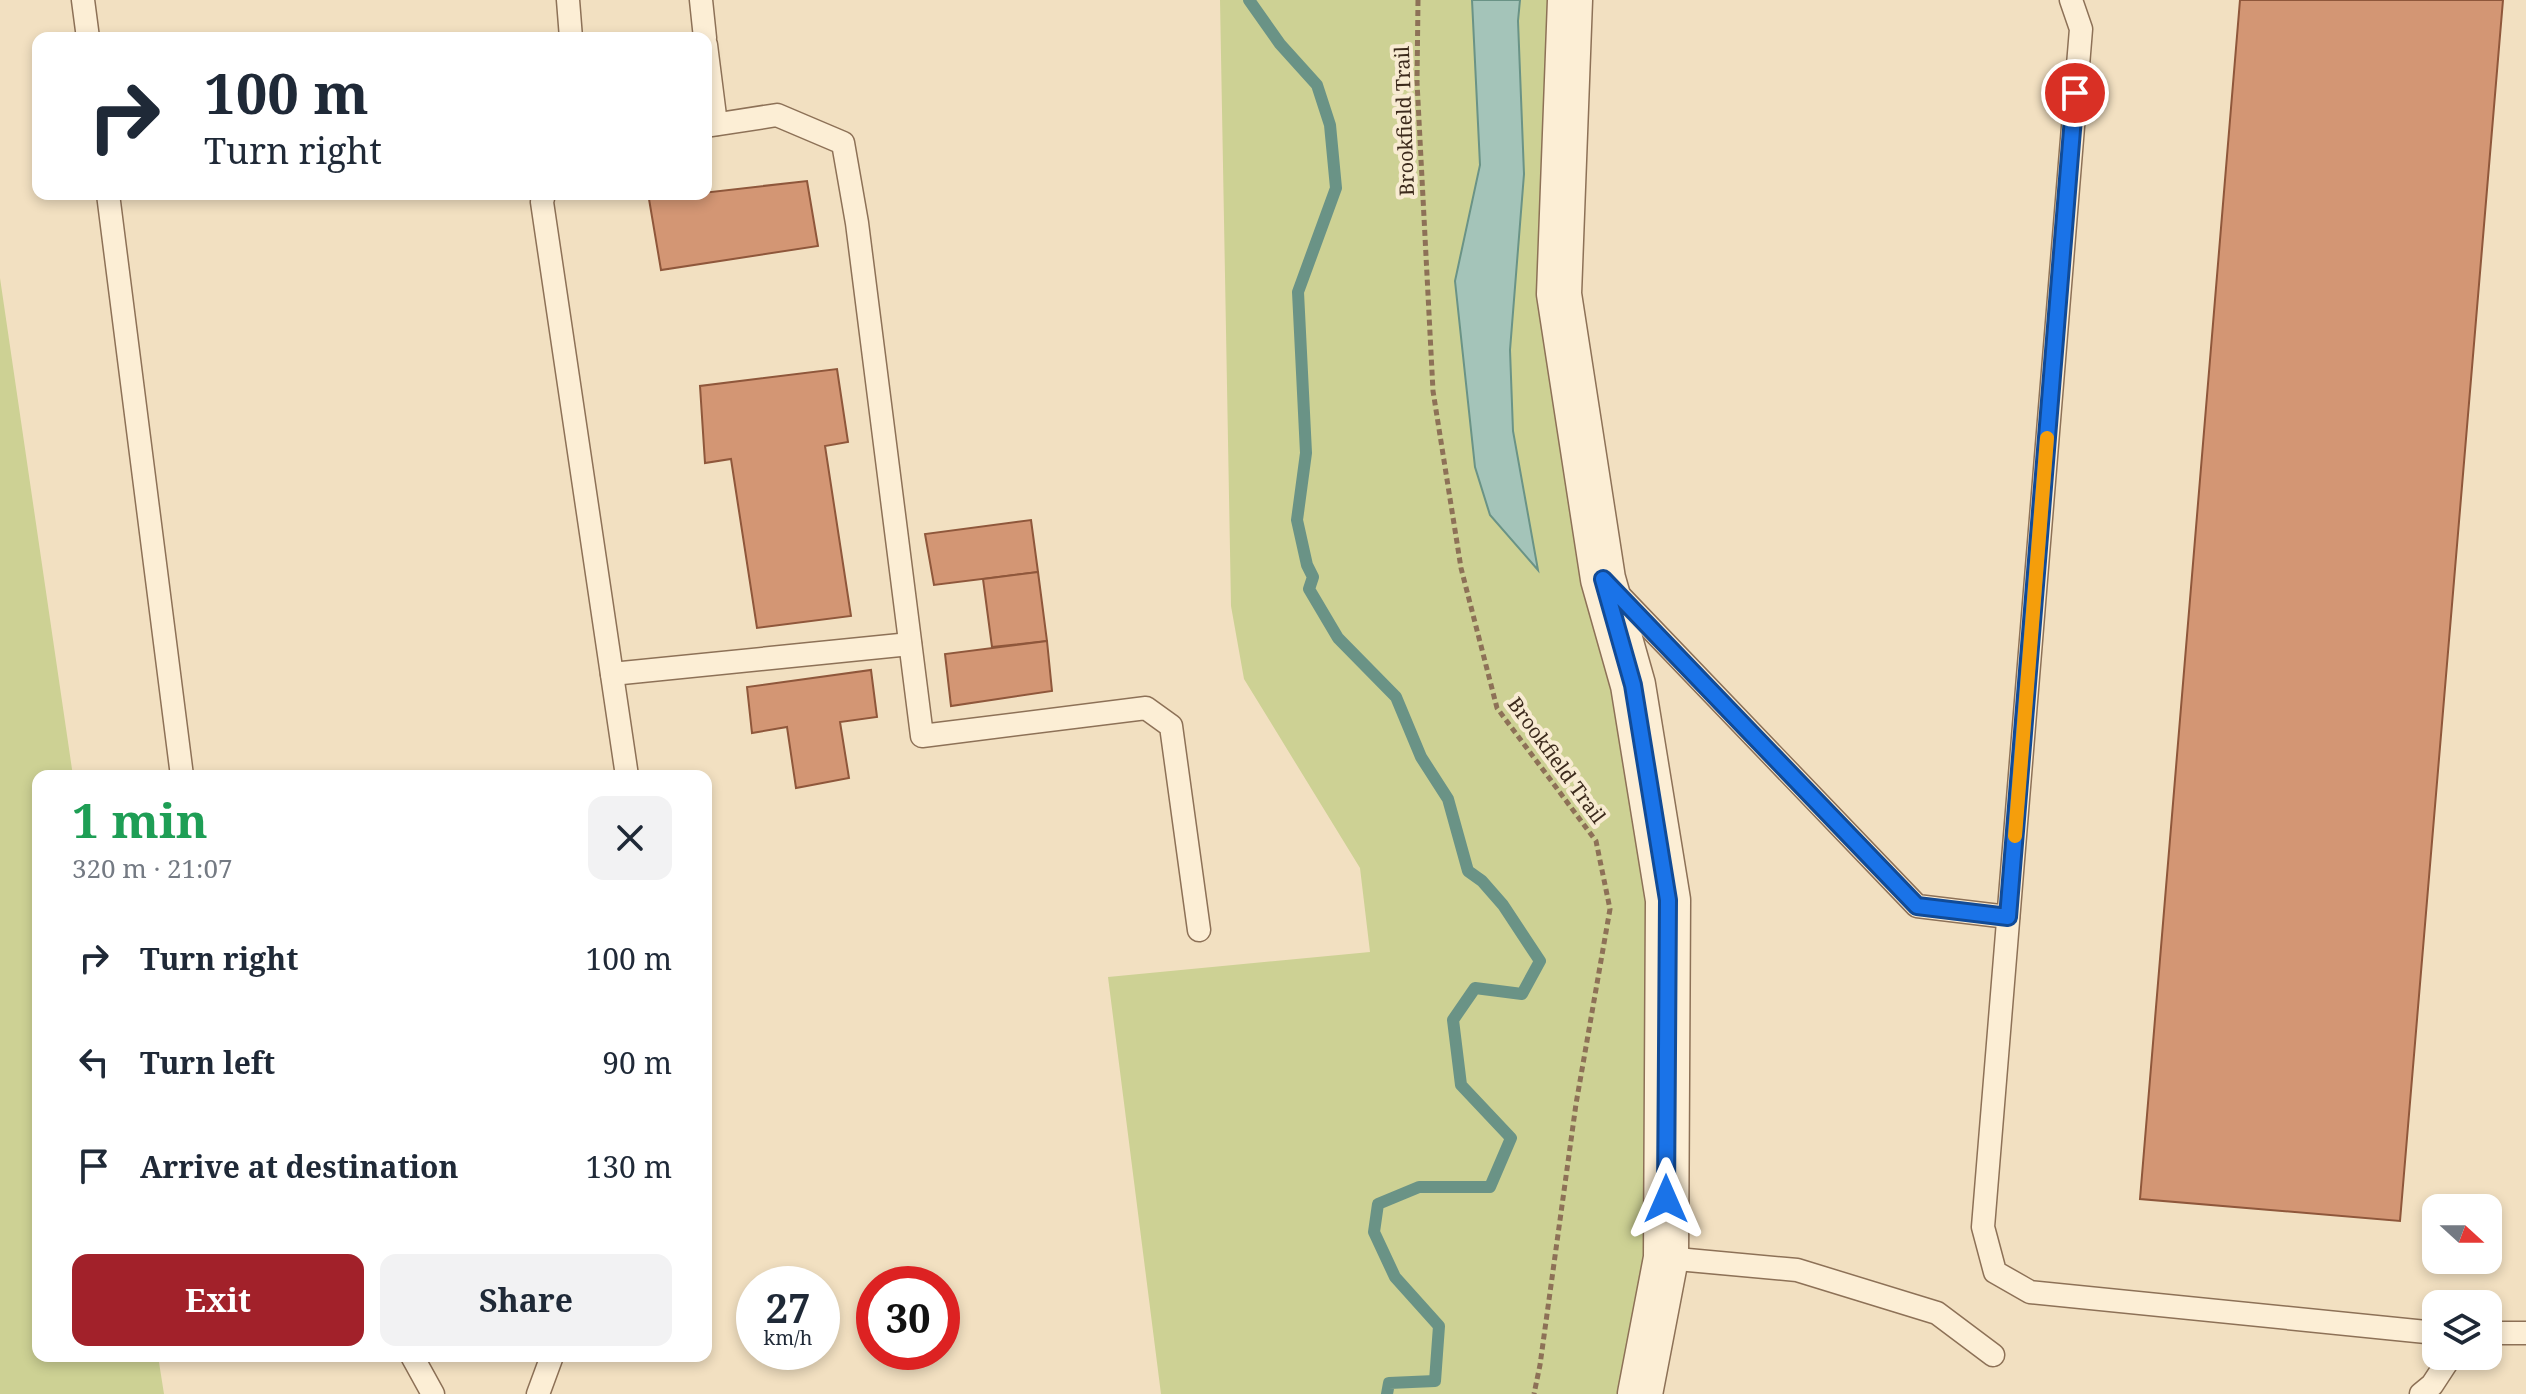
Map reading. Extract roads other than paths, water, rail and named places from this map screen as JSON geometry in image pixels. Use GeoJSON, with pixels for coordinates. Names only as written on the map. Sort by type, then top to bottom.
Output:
{"type":"FeatureCollection","features":[{"type":"Feature","properties":{"kind":"street"},"geometry":{"type":"LineString","coordinates":[[1570,0],[1559,294],[1603,579],[1633,685],[1668,900],[1666,1258],[1640,1394]]}},
{"type":"Feature","properties":{"kind":"lane"},"geometry":{"type":"LineString","coordinates":[[83,0],[87,32]]}},
{"type":"Feature","properties":{"kind":"lane"},"geometry":{"type":"LineString","coordinates":[[568,0],[571,32]]}},
{"type":"Feature","properties":{"kind":"lane"},"geometry":{"type":"LineString","coordinates":[[701,0],[704,32]]}},
{"type":"Feature","properties":{"kind":"lane"},"geometry":{"type":"LineString","coordinates":[[2071,0],[2081,29],[1983,1227],[1995,1272],[2030,1292],[2422,1332]]}},
{"type":"Feature","properties":{"kind":"lane"},"geometry":{"type":"LineString","coordinates":[[712,125],[777,115],[843,143],[857,223],[922,736],[1146,708],[1171,726],[1199,930]]}},
{"type":"Feature","properties":{"kind":"lane"},"geometry":{"type":"LineString","coordinates":[[109,200],[181,770]]}},
{"type":"Feature","properties":{"kind":"lane"},"geometry":{"type":"LineString","coordinates":[[542,200],[626,770]]}},
{"type":"Feature","properties":{"kind":"lane"},"geometry":{"type":"LineString","coordinates":[[1603,579],[1917,906],[2008,917]]}},
{"type":"Feature","properties":{"kind":"lane"},"geometry":{"type":"LineString","coordinates":[[612,674],[910,644]]}},
{"type":"Feature","properties":{"kind":"lane"},"geometry":{"type":"LineString","coordinates":[[1666,1258],[1797,1270],[1937,1313],[1993,1355]]}},
{"type":"Feature","properties":{"kind":"lane"},"geometry":{"type":"LineString","coordinates":[[2502,1333],[2526,1333]]}},
{"type":"Feature","properties":{"kind":"lane"},"geometry":{"type":"LineString","coordinates":[[415,1362],[433,1394]]}},
{"type":"Feature","properties":{"kind":"lane"},"geometry":{"type":"LineString","coordinates":[[538,1394],[550,1362]]}},
{"type":"Feature","properties":{"kind":"lane"},"geometry":{"type":"LineString","coordinates":[[2421,1394],[2432,1385],[2442,1370]]}},
{"type":"Feature","properties":{"kind":"water"},"geometry":{"type":"Polygon","coordinates":[[[1472,0],[1520,0],[1518,21],[1524,174],[1510,350],[1513,431],[1538,570],[1490,515],[1475,467],[1455,281],[1480,165],[1472,0]]]}},
{"type":"Feature","properties":{"kind":"waterway"},"geometry":{"type":"LineString","coordinates":[[1249,0],[1280,44],[1317,85],[1330,125],[1336,188],[1298,292],[1306,453],[1297,520],[1307,565],[1313,577],[1309,589],[1338,638],[1396,697],[1421,757],[1448,799],[1468,871],[1482,881],[1503,905],[1540,961],[1522,994],[1475,988],[1453,1020],[1461,1085],[1511,1138],[1490,1187],[1419,1187],[1378,1204],[1374,1232],[1395,1277],[1439,1326],[1435,1381],[1389,1383],[1387,1394]]}}]}
